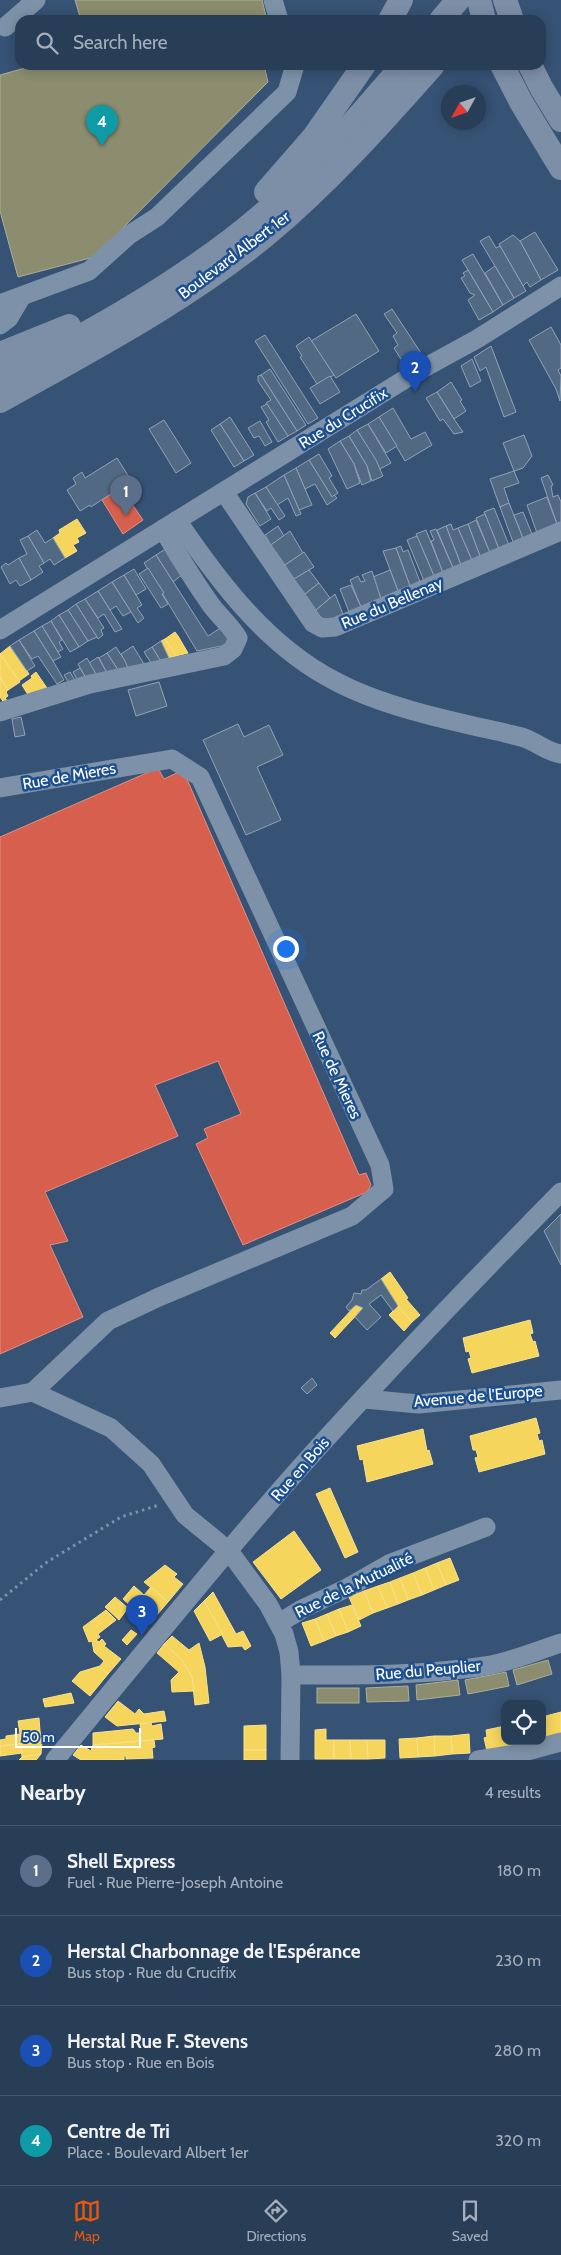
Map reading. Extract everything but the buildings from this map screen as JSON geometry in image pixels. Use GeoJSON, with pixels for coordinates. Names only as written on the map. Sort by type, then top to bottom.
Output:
{"type":"FeatureCollection","features":[{"type":"Feature","properties":{"kind":"main road"},"geometry":{"type":"LineString","coordinates":[[393,15],[401,0]]}},
{"type":"Feature","properties":{"kind":"main road"},"geometry":{"type":"LineString","coordinates":[[445,15],[458,0]]}},
{"type":"Feature","properties":{"kind":"main road"},"geometry":{"type":"LineString","coordinates":[[479,0],[483,15]]}},
{"type":"Feature","properties":{"kind":"main road"},"geometry":{"type":"LineString","coordinates":[[476,15],[489,0]]}},
{"type":"Feature","properties":{"kind":"main road"},"geometry":{"type":"LineString","coordinates":[[505,0],[510,15]]}},
{"type":"Feature","properties":{"kind":"main road"},"geometry":{"type":"LineString","coordinates":[[210,254],[313,138],[361,70]]}},
{"type":"Feature","properties":{"kind":"main road","name":"Boulevard Albert 1er"},"geometry":{"type":"LineString","coordinates":[[0,379],[143,298],[239,233],[286,193],[333,144],[398,70]]}},
{"type":"Feature","properties":{"kind":"main road","name":"Boulevard Albert 1er"},"geometry":{"type":"LineString","coordinates":[[0,401],[138,323],[265,236],[341,167],[428,70]]}},
{"type":"Feature","properties":{"kind":"main road"},"geometry":{"type":"LineString","coordinates":[[504,70],[520,102],[561,168]]}},
{"type":"Feature","properties":{"kind":"main road"},"geometry":{"type":"LineString","coordinates":[[533,70],[553,104]]}},
{"type":"Feature","properties":{"kind":"main road"},"geometry":{"type":"LineString","coordinates":[[0,354],[102,312],[143,298]]}},
{"type":"Feature","properties":{"kind":"main road"},"geometry":{"type":"LineString","coordinates":[[0,407],[26,386]]}},
{"type":"Feature","properties":{"kind":"street"},"geometry":{"type":"LineString","coordinates":[[22,15],[36,0]]}},
{"type":"Feature","properties":{"kind":"street"},"geometry":{"type":"LineString","coordinates":[[273,0],[278,15]]}},
{"type":"Feature","properties":{"kind":"street"},"geometry":{"type":"LineString","coordinates":[[0,304],[89,271],[129,235],[157,217],[287,92],[294,70]]}},
{"type":"Feature","properties":{"kind":"street","name":"Rue du Crucifix"},"geometry":{"type":"LineString","coordinates":[[0,630],[561,286]]}},
{"type":"Feature","properties":{"kind":"street"},"geometry":{"type":"LineString","coordinates":[[0,325],[9,318],[22,296]]}},
{"type":"Feature","properties":{"kind":"street","name":"Rue du Bellenay"},"geometry":{"type":"LineString","coordinates":[[224,492],[313,623],[322,628],[335,627],[368,614],[561,531]]}},
{"type":"Feature","properties":{"kind":"street"},"geometry":{"type":"LineString","coordinates":[[0,712],[90,684],[224,656],[233,649],[238,638],[234,630],[223,620],[193,580],[170,525]]}},
{"type":"Feature","properties":{"kind":"street"},"geometry":{"type":"LineString","coordinates":[[170,525],[248,612],[292,653],[335,681],[395,705],[526,738],[552,753],[561,754]]}},
{"type":"Feature","properties":{"kind":"street","name":"Rue de Mieres"},"geometry":{"type":"LineString","coordinates":[[0,788],[172,759],[200,777],[380,1164],[384,1189],[352,1216],[158,1297],[108,1321],[33,1392]]}},
{"type":"Feature","properties":{"kind":"street","name":"Rue en Bois"},"geometry":{"type":"LineString","coordinates":[[55,1760],[229,1551],[364,1399],[451,1304],[561,1192]]}},
{"type":"Feature","properties":{"kind":"street","name":"Avenue de l'Europe"},"geometry":{"type":"LineString","coordinates":[[364,1399],[418,1404],[561,1390]]}},
{"type":"Feature","properties":{"kind":"street"},"geometry":{"type":"LineString","coordinates":[[0,1398],[33,1392],[111,1428],[151,1464],[185,1515],[229,1551],[280,1624],[289,1652],[291,1675],[290,1760]]}},
{"type":"Feature","properties":{"kind":"street","name":"Rue de la Mutualité"},"geometry":{"type":"LineString","coordinates":[[280,1624],[304,1608],[346,1588],[389,1564],[486,1527]]}},
{"type":"Feature","properties":{"kind":"street","name":"Rue du Peuplier"},"geometry":{"type":"LineString","coordinates":[[291,1675],[377,1676],[485,1666],[561,1643]]}},
{"type":"Feature","properties":{"kind":"street"},"geometry":{"type":"LineString","coordinates":[[478,1760],[516,1754],[561,1742]]}},
{"type":"Feature","properties":{"kind":"path"},"geometry":{"type":"LineString","coordinates":[[0,1600],[47,1562],[121,1517],[174,1500]]}},
{"type":"Feature","properties":{"kind":"place","name":"Centre de Tri"},"geometry":{"type":"Point","coordinates":[102,146]}},
{"type":"Feature","properties":{"kind":"place","name":"Herstal Charbonnage de l'Espérance"},"geometry":{"type":"Point","coordinates":[415,392]}},
{"type":"Feature","properties":{"kind":"place","name":"Shell Express"},"geometry":{"type":"Point","coordinates":[126,516]}},
{"type":"Feature","properties":{"kind":"place","name":"Herstal Rue F. Stevens"},"geometry":{"type":"Point","coordinates":[142,1636]}}]}
